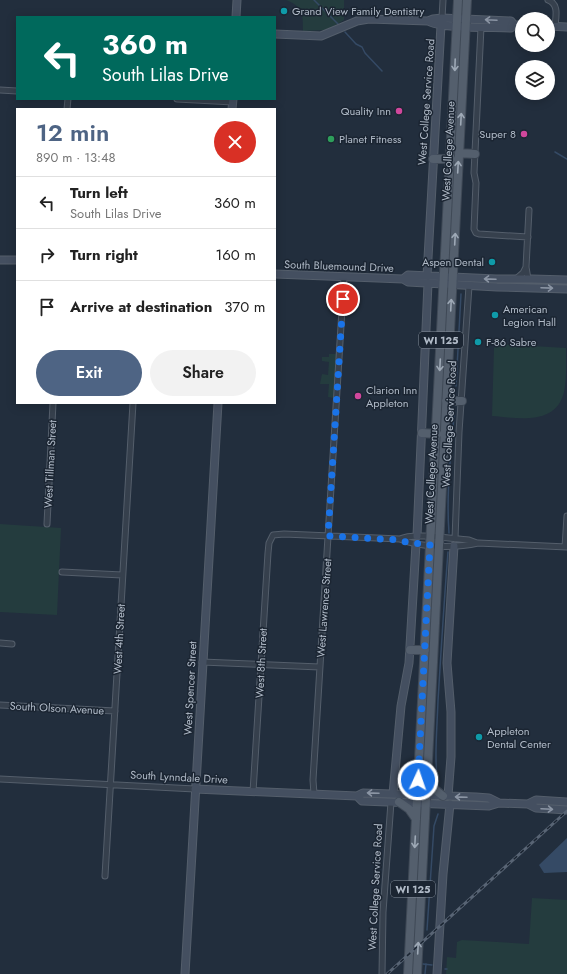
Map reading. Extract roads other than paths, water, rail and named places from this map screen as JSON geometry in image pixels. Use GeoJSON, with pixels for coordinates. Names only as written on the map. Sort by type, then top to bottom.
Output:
{"type":"FeatureCollection","features":[{"type":"Feature","properties":{"kind":"main road","name":"West College Avenue"},"geometry":{"type":"LineString","coordinates":[[416,974],[425,650],[446,401],[450,159],[458,0]]}},
{"type":"Feature","properties":{"kind":"main road","name":"West College Avenue"},"geometry":{"type":"LineString","coordinates":[[408,974],[416,819],[426,780],[435,542],[436,434],[459,153],[467,0]]}},
{"type":"Feature","properties":{"kind":"main road"},"geometry":{"type":"LineString","coordinates":[[459,153],[475,154]]}},
{"type":"Feature","properties":{"kind":"main road"},"geometry":{"type":"LineString","coordinates":[[433,159],[450,159]]}},
{"type":"Feature","properties":{"kind":"main road"},"geometry":{"type":"LineString","coordinates":[[446,401],[462,401]]}},
{"type":"Feature","properties":{"kind":"main road"},"geometry":{"type":"LineString","coordinates":[[422,433],[436,434]]}},
{"type":"Feature","properties":{"kind":"main road"},"geometry":{"type":"LineString","coordinates":[[410,650],[425,650]]}},
{"type":"Feature","properties":{"kind":"main road"},"geometry":{"type":"LineString","coordinates":[[426,780],[433,788],[445,796]]}},
{"type":"Feature","properties":{"kind":"main road"},"geometry":{"type":"LineString","coordinates":[[395,802],[409,809],[416,819]]}},
{"type":"Feature","properties":{"kind":"street"},"geometry":{"type":"LineString","coordinates":[[236,16],[237,0]]}},
{"type":"Feature","properties":{"kind":"street","name":"West College Service Road"},"geometry":{"type":"LineString","coordinates":[[392,794],[401,706],[408,672],[410,650],[422,433],[433,159],[443,0]]}},
{"type":"Feature","properties":{"kind":"street"},"geometry":{"type":"LineString","coordinates":[[548,0],[554,4],[556,9],[555,13]]}},
{"type":"Feature","properties":{"kind":"street"},"geometry":{"type":"LineString","coordinates":[[276,34],[321,36],[357,21],[369,19],[428,21],[433,24],[442,22],[457,22],[481,27],[511,28],[515,26]]}},
{"type":"Feature","properties":{"kind":"street"},"geometry":{"type":"LineString","coordinates":[[466,23],[511,21],[515,23]]}},
{"type":"Feature","properties":{"kind":"street"},"geometry":{"type":"LineString","coordinates":[[555,26],[567,27]]}},
{"type":"Feature","properties":{"kind":"street"},"geometry":{"type":"LineString","coordinates":[[481,27],[474,173],[476,183],[474,229],[477,234],[528,237]]}},
{"type":"Feature","properties":{"kind":"street"},"geometry":{"type":"LineString","coordinates":[[0,90],[16,91]]}},
{"type":"Feature","properties":{"kind":"street"},"geometry":{"type":"LineString","coordinates":[[191,100],[233,103]]}},
{"type":"Feature","properties":{"kind":"street"},"geometry":{"type":"LineString","coordinates":[[501,287],[508,284],[524,284],[528,279],[526,267],[529,210]]}},
{"type":"Feature","properties":{"kind":"street"},"geometry":{"type":"LineString","coordinates":[[0,260],[16,260]]}},
{"type":"Feature","properties":{"kind":"street"},"geometry":{"type":"LineString","coordinates":[[516,279],[526,267]]}},
{"type":"Feature","properties":{"kind":"street","name":"South Bluemound Drive"},"geometry":{"type":"LineString","coordinates":[[276,274],[403,279],[408,275],[448,281]]}},
{"type":"Feature","properties":{"kind":"street","name":"West Lawrence Street"},"geometry":{"type":"LineString","coordinates":[[314,794],[313,780],[344,277]]}},
{"type":"Feature","properties":{"kind":"street"},"geometry":{"type":"LineString","coordinates":[[448,281],[516,279],[567,280]]}},
{"type":"Feature","properties":{"kind":"street"},"geometry":{"type":"LineString","coordinates":[[448,281],[468,286],[567,288]]}},
{"type":"Feature","properties":{"kind":"street","name":"West College Service Road"},"geometry":{"type":"LineString","coordinates":[[445,796],[451,756],[451,712],[447,663],[468,286]]}},
{"type":"Feature","properties":{"kind":"street","name":"West Tillman Street"},"geometry":{"type":"LineString","coordinates":[[47,524],[53,404]]}},
{"type":"Feature","properties":{"kind":"street","name":"West 4th Street"},"geometry":{"type":"LineString","coordinates":[[105,876],[133,404]]}},
{"type":"Feature","properties":{"kind":"street","name":"West Spencer Street"},"geometry":{"type":"LineString","coordinates":[[185,974],[218,404]]}},
{"type":"Feature","properties":{"kind":"street"},"geometry":{"type":"LineString","coordinates":[[328,536],[400,540],[406,542],[416,540],[454,542],[469,545],[478,543],[566,547],[567,516]]}},
{"type":"Feature","properties":{"kind":"street","name":"West 8th Street"},"geometry":{"type":"LineString","coordinates":[[253,792],[269,543],[273,536],[278,534],[328,536]]}},
{"type":"Feature","properties":{"kind":"street"},"geometry":{"type":"LineString","coordinates":[[416,540],[454,542]]}},
{"type":"Feature","properties":{"kind":"street"},"geometry":{"type":"LineString","coordinates":[[62,572],[122,575]]}},
{"type":"Feature","properties":{"kind":"street"},"geometry":{"type":"LineString","coordinates":[[0,643],[12,644]]}},
{"type":"Feature","properties":{"kind":"street"},"geometry":{"type":"LineString","coordinates":[[202,662],[320,667]]}},
{"type":"Feature","properties":{"kind":"street","name":"South Olson Avenue"},"geometry":{"type":"LineString","coordinates":[[0,705],[115,711]]}},
{"type":"Feature","properties":{"kind":"street","name":"South Lynndale Drive"},"geometry":{"type":"LineString","coordinates":[[0,779],[357,796],[362,793],[392,794],[421,799]]}},
{"type":"Feature","properties":{"kind":"street","name":"South Lynndale Drive"},"geometry":{"type":"LineString","coordinates":[[357,796],[362,801],[395,802],[421,799]]}},
{"type":"Feature","properties":{"kind":"street"},"geometry":{"type":"LineString","coordinates":[[421,799],[445,796],[489,798],[499,803]]}},
{"type":"Feature","properties":{"kind":"street"},"geometry":{"type":"LineString","coordinates":[[421,799],[450,804],[489,806],[499,803],[528,804],[536,808],[567,810]]}},
{"type":"Feature","properties":{"kind":"street"},"geometry":{"type":"LineString","coordinates":[[528,804],[536,800],[567,802]]}},
{"type":"Feature","properties":{"kind":"street","name":"West College Service Road"},"geometry":{"type":"LineString","coordinates":[[382,974],[382,921],[395,802]]}},
{"type":"Feature","properties":{"kind":"street"},"geometry":{"type":"LineString","coordinates":[[437,974],[442,874],[450,804]]}},
{"type":"Feature","properties":{"kind":"water"},"geometry":{"type":"Polygon","coordinates":[[[567,838],[567,872],[544,873],[539,865],[567,838]]]}},
{"type":"Feature","properties":{"kind":"waterway"},"geometry":{"type":"LineString","coordinates":[[314,0],[338,24]]}},
{"type":"Feature","properties":{"kind":"waterway"},"geometry":{"type":"LineString","coordinates":[[345,32],[356,44],[362,47],[365,53],[382,71]]}},
{"type":"Feature","properties":{"kind":"waterway"},"geometry":{"type":"LineString","coordinates":[[555,152],[567,159]]}},
{"type":"Feature","properties":{"kind":"waterway"},"geometry":{"type":"LineString","coordinates":[[456,386],[461,294]]}},
{"type":"Feature","properties":{"kind":"waterway"},"geometry":{"type":"LineString","coordinates":[[449,533],[448,488],[454,415]]}},
{"type":"Feature","properties":{"kind":"waterway"},"geometry":{"type":"LineString","coordinates":[[438,787],[436,766],[438,701],[448,552]]}},
{"type":"Feature","properties":{"kind":"waterway"},"geometry":{"type":"LineString","coordinates":[[427,930],[434,826],[438,814]]}},
{"type":"Feature","properties":{"kind":"waterway"},"geometry":{"type":"LineString","coordinates":[[423,964],[432,965]]}},
{"type":"Feature","properties":{"kind":"waterway"},"geometry":{"type":"LineString","coordinates":[[425,974],[426,964]]}},
{"type":"Feature","properties":{"kind":"railway"},"geometry":{"type":"LineString","coordinates":[[387,974],[567,811]]}},
{"type":"Feature","properties":{"kind":"place","name":"Grand View Family Dentistry"},"geometry":{"type":"Point","coordinates":[284,11]}},
{"type":"Feature","properties":{"kind":"place","name":"Quality Inn"},"geometry":{"type":"Point","coordinates":[399,111]}},
{"type":"Feature","properties":{"kind":"place","name":"Super 8"},"geometry":{"type":"Point","coordinates":[524,134]}},
{"type":"Feature","properties":{"kind":"place","name":"Planet Fitness"},"geometry":{"type":"Point","coordinates":[331,139]}},
{"type":"Feature","properties":{"kind":"place","name":"Aspen Dental"},"geometry":{"type":"Point","coordinates":[492,262]}},
{"type":"Feature","properties":{"kind":"place","name":"American Legion Hall"},"geometry":{"type":"Point","coordinates":[495,315]}},
{"type":"Feature","properties":{"kind":"place","name":"F-86 Sabre"},"geometry":{"type":"Point","coordinates":[478,342]}},
{"type":"Feature","properties":{"kind":"place","name":"Clarion Inn Appleton"},"geometry":{"type":"Point","coordinates":[358,396]}},
{"type":"Feature","properties":{"kind":"place","name":"Appleton Dental Center"},"geometry":{"type":"Point","coordinates":[479,737]}}]}
